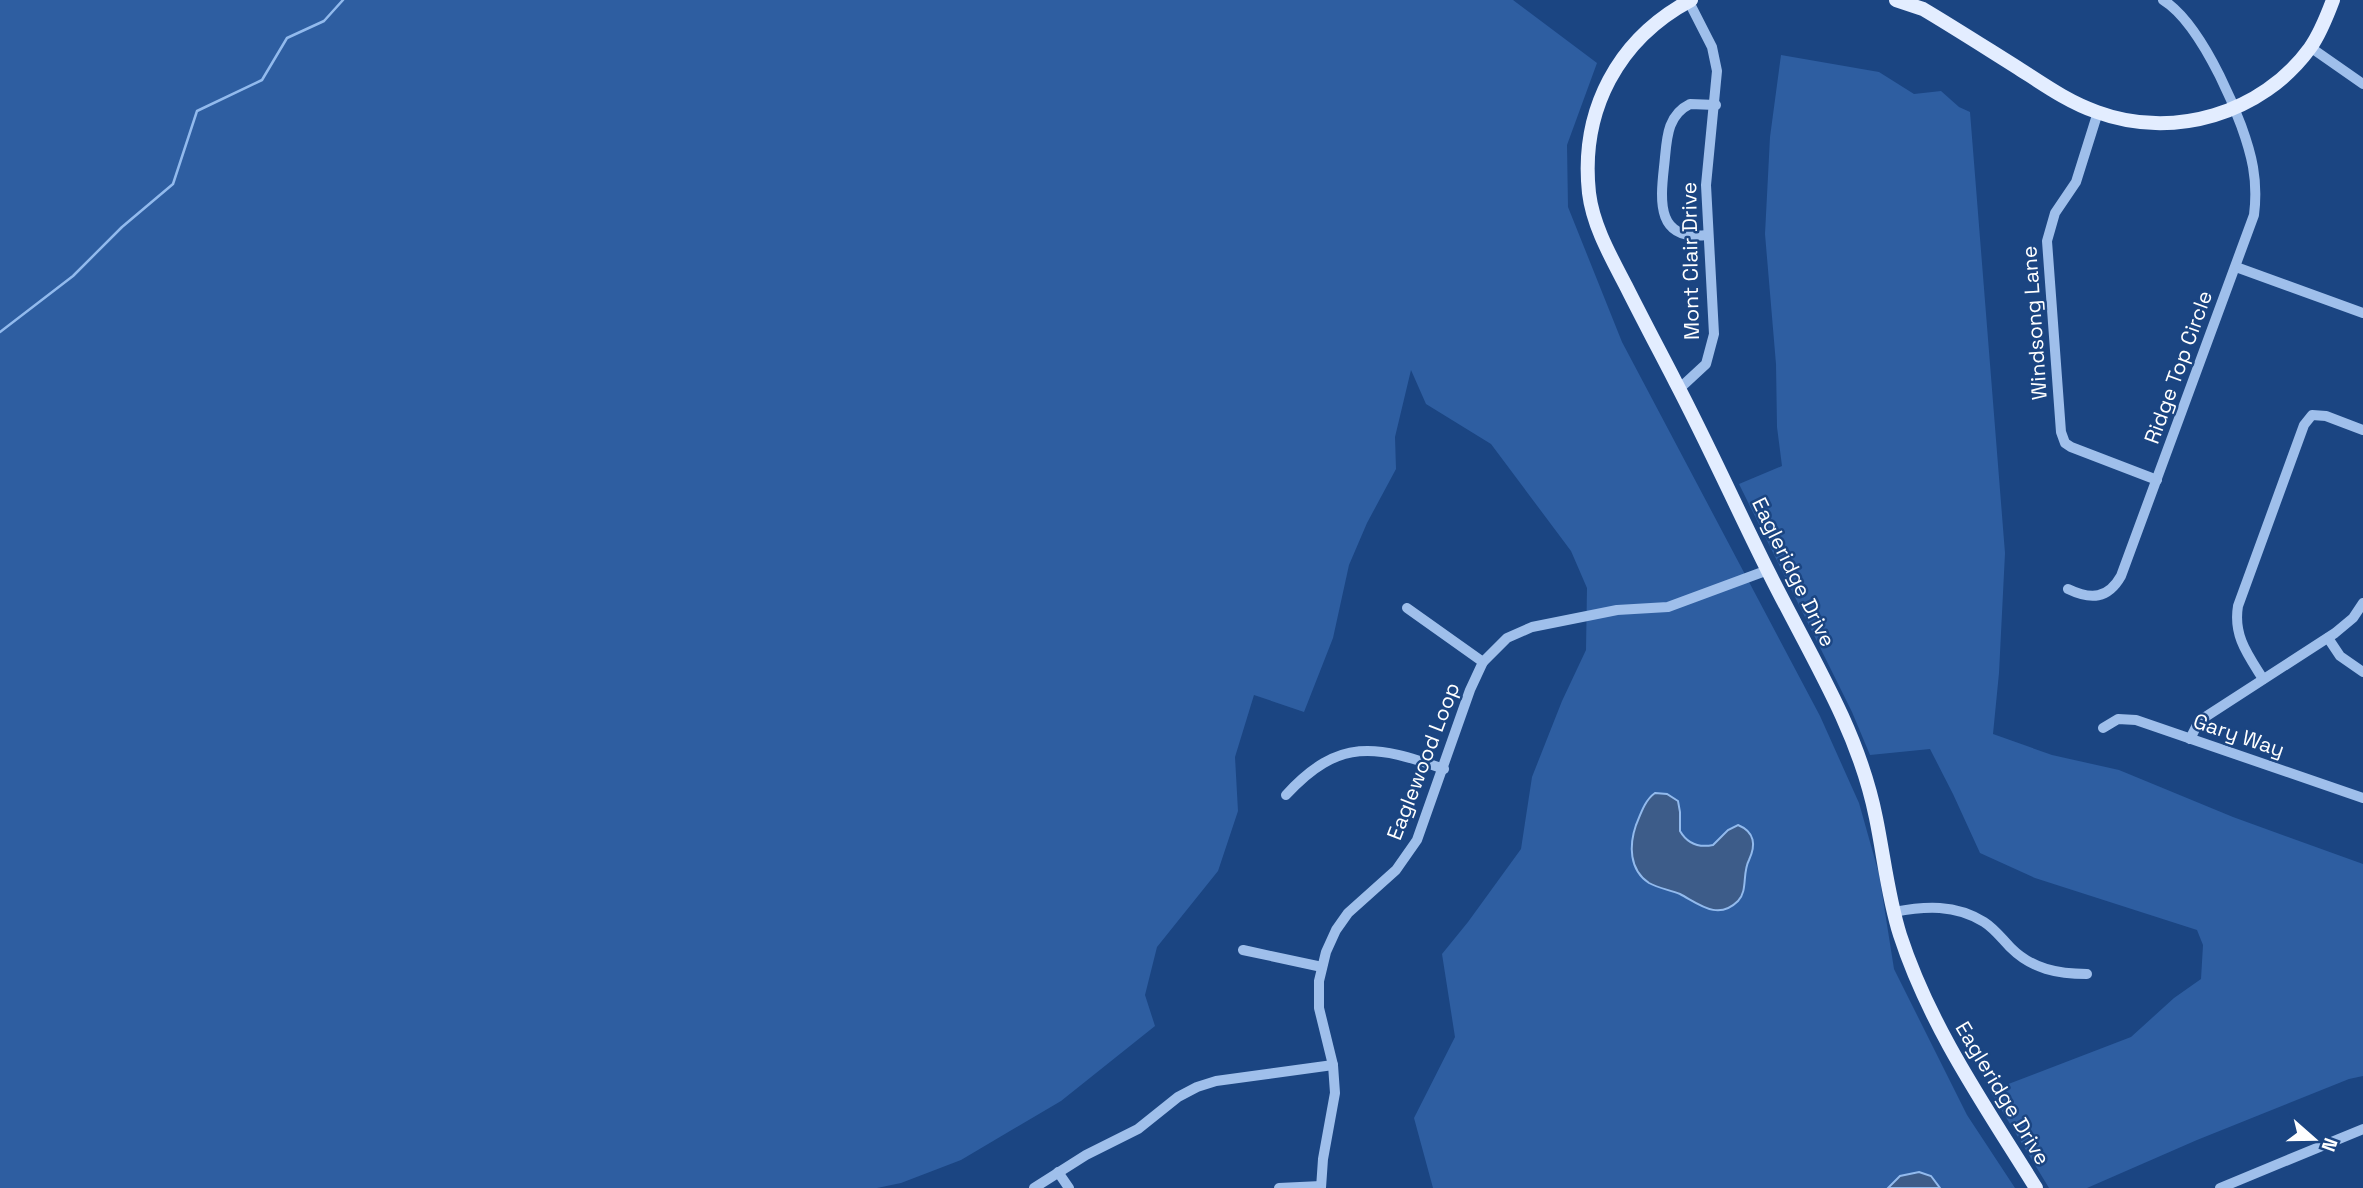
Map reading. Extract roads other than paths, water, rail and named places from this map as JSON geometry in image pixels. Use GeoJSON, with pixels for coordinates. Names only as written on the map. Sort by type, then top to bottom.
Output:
{"type":"FeatureCollection","features":[{"type":"Feature","properties":{"kind":"main road","name":"Eagleridge Drive"},"geometry":{"type":"LineString","coordinates":[[1690,0],[1654,23],[1631,46],[1604,90],[1593,120],[1588,165],[1589,195],[1598,227],[1853,743],[1875,813],[1894,912],[1910,962],[1933,1016],[2036,1188]]}},
{"type":"Feature","properties":{"kind":"main road"},"geometry":{"type":"LineString","coordinates":[[1896,0],[1923,9],[2066,98],[2098,112],[2139,123],[2161,124],[2201,119],[2233,109],[2264,92],[2282,79],[2311,47],[2333,0]]}},
{"type":"Feature","properties":{"kind":"street","name":"Mont Clair Drive"},"geometry":{"type":"LineString","coordinates":[[1679,389],[1706,364],[1713,342],[1706,185],[1718,78],[1716,59],[1690,0]]}},
{"type":"Feature","properties":{"kind":"street","name":"Ridge Top Circle"},"geometry":{"type":"LineString","coordinates":[[2068,589],[2092,596],[2109,592],[2115,586],[2157,480],[2254,215],[2256,185],[2250,155],[2233,109],[2200,37],[2181,13],[2163,0]]}},
{"type":"Feature","properties":{"kind":"street"},"geometry":{"type":"LineString","coordinates":[[2311,47],[2363,84]]}},
{"type":"Feature","properties":{"kind":"street"},"geometry":{"type":"LineString","coordinates":[[1707,235],[1689,236],[1672,227],[1664,216],[1661,196],[1668,134],[1674,117],[1690,104],[1716,105]]}},
{"type":"Feature","properties":{"kind":"street","name":"Windsong Lane"},"geometry":{"type":"LineString","coordinates":[[2098,112],[2076,182],[2055,213],[2047,241],[2061,432],[2065,443],[2071,447],[2157,480]]}},
{"type":"Feature","properties":{"kind":"street"},"geometry":{"type":"LineString","coordinates":[[2236,267],[2363,313]]}},
{"type":"Feature","properties":{"kind":"street"},"geometry":{"type":"LineString","coordinates":[[2263,679],[2239,639],[2236,625],[2238,606],[2304,425],[2312,415],[2322,415],[2363,430]]}},
{"type":"Feature","properties":{"kind":"street","name":"Eaglewood Loop"},"geometry":{"type":"LineString","coordinates":[[1321,1187],[1325,1146],[1334,1105],[1333,1065],[1319,1008],[1322,967],[1331,939],[1348,913],[1396,870],[1412,849],[1422,830],[1483,662],[1507,638],[1532,627],[1618,610],[1668,607],[1768,570]]}},
{"type":"Feature","properties":{"kind":"street"},"geometry":{"type":"LineString","coordinates":[[2190,739],[2199,721],[2328,638],[2348,623],[2363,603]]}},
{"type":"Feature","properties":{"kind":"street"},"geometry":{"type":"LineString","coordinates":[[1407,608],[1483,662]]}},
{"type":"Feature","properties":{"kind":"street"},"geometry":{"type":"LineString","coordinates":[[2328,638],[2340,656],[2363,672]]}},
{"type":"Feature","properties":{"kind":"street","name":"Gary Way"},"geometry":{"type":"LineString","coordinates":[[2102,728],[2109,722],[2127,718],[2363,798]]}},
{"type":"Feature","properties":{"kind":"street"},"geometry":{"type":"LineString","coordinates":[[1286,795],[1310,770],[1331,759],[1354,752],[1397,754],[1444,769]]}},
{"type":"Feature","properties":{"kind":"street"},"geometry":{"type":"LineString","coordinates":[[1894,912],[1932,907],[1965,913],[1994,929],[2012,950],[2032,964],[2054,972],[2087,974]]}},
{"type":"Feature","properties":{"kind":"street"},"geometry":{"type":"LineString","coordinates":[[1243,950],[1322,967]]}},
{"type":"Feature","properties":{"kind":"street"},"geometry":{"type":"LineString","coordinates":[[1034,1188],[1086,1155],[1138,1129],[1171,1102],[1197,1087],[1216,1081],[1333,1065]]}},
{"type":"Feature","properties":{"kind":"street"},"geometry":{"type":"LineString","coordinates":[[2220,1188],[2363,1129]]}},
{"type":"Feature","properties":{"kind":"street"},"geometry":{"type":"LineString","coordinates":[[1058,1172],[1069,1188]]}},
{"type":"Feature","properties":{"kind":"street"},"geometry":{"type":"LineString","coordinates":[[1279,1188],[1321,1187]]}},
{"type":"Feature","properties":{"kind":"waterway"},"geometry":{"type":"LineString","coordinates":[[0,332],[73,276],[122,227],[173,184],[197,111],[262,80],[287,38],[324,21],[343,0]]}}]}
